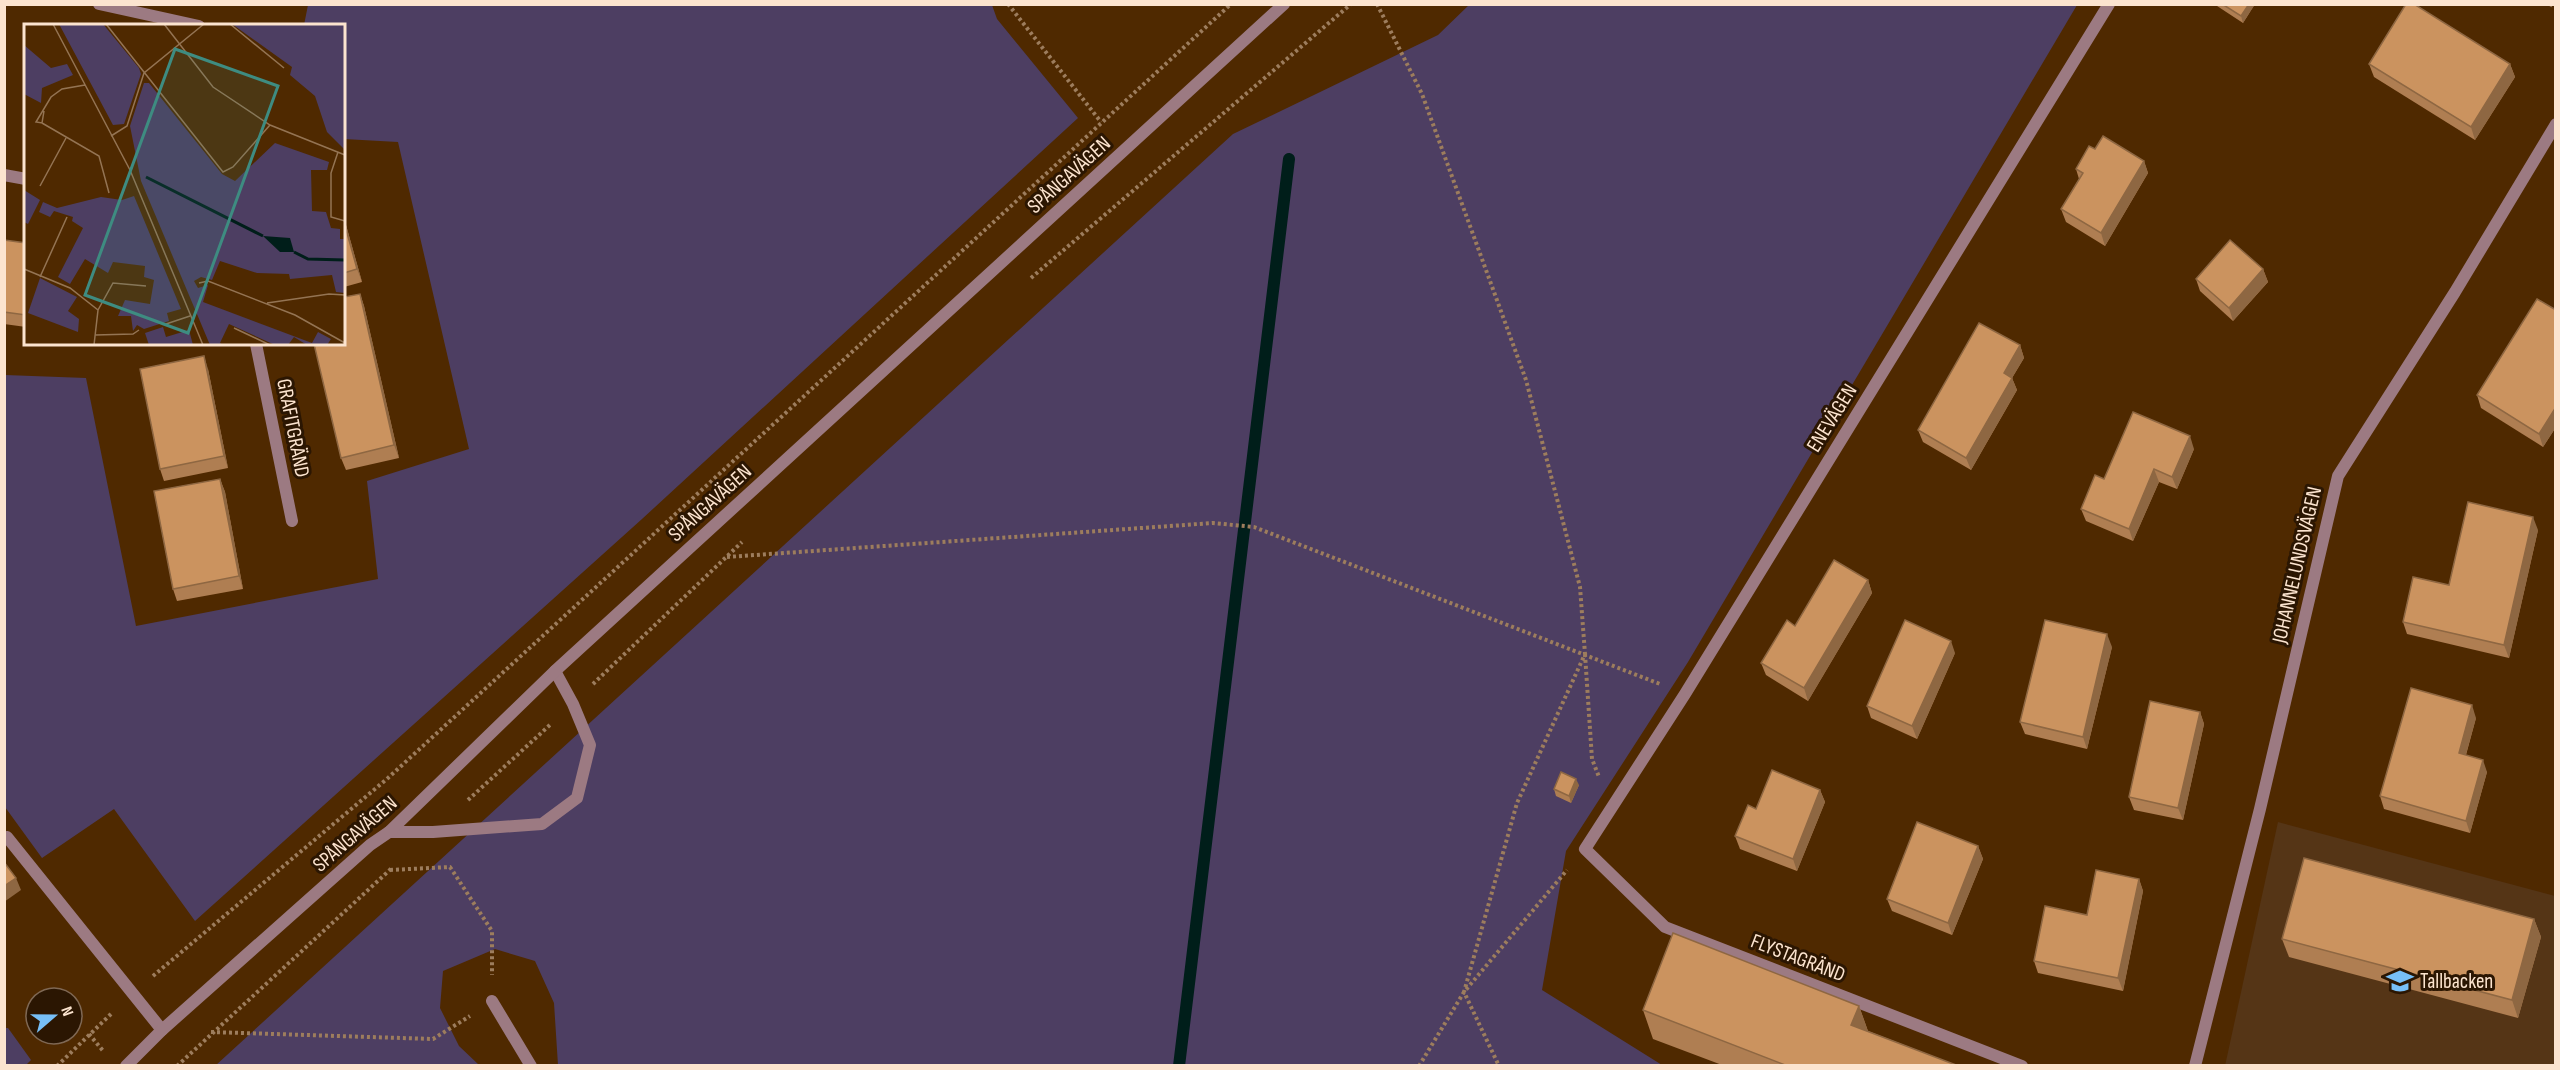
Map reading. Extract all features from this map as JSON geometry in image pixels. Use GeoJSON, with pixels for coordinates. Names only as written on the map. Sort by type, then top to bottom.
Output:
{"type":"FeatureCollection","features":[{"type":"Feature","properties":{"kind":"street"},"geometry":{"type":"LineString","coordinates":[[99,4],[190,24]]}},
{"type":"Feature","properties":{"kind":"street","name":"SPÅNGAVÄGEN"},"geometry":{"type":"LineString","coordinates":[[126,1065],[162,1030],[370,845],[389,832],[555,671],[1284,4]]}},
{"type":"Feature","properties":{"kind":"street","name":"ENEVÄGEN"},"geometry":{"type":"LineString","coordinates":[[1585,849],[1685,694],[2109,4]]}},
{"type":"Feature","properties":{"kind":"street","name":"JOHANNELUNDSVÄGEN"},"geometry":{"type":"LineString","coordinates":[[2195,1065],[2260,809],[2338,476],[2455,292],[2556,124]]}},
{"type":"Feature","properties":{"kind":"street"},"geometry":{"type":"LineString","coordinates":[[4,175],[24,179]]}},
{"type":"Feature","properties":{"kind":"street","name":"GRAFITGRÄND"},"geometry":{"type":"LineString","coordinates":[[256,345],[292,521]]}},
{"type":"Feature","properties":{"kind":"street"},"geometry":{"type":"LineString","coordinates":[[389,832],[433,832],[542,824],[577,798],[590,745],[573,704],[555,671]]}},
{"type":"Feature","properties":{"kind":"street"},"geometry":{"type":"LineString","coordinates":[[7,837],[162,1030]]}},
{"type":"Feature","properties":{"kind":"street","name":"FLYSTAGRÄND"},"geometry":{"type":"LineString","coordinates":[[1585,849],[1665,927],[2022,1065]]}},
{"type":"Feature","properties":{"kind":"street"},"geometry":{"type":"LineString","coordinates":[[492,1001],[531,1065]]}},
{"type":"Feature","properties":{"kind":"path"},"geometry":{"type":"LineString","coordinates":[[1008,4],[1101,122]]}},
{"type":"Feature","properties":{"kind":"path"},"geometry":{"type":"LineString","coordinates":[[57,1065],[132,993],[388,778],[1231,4]]}},
{"type":"Feature","properties":{"kind":"path"},"geometry":{"type":"LineString","coordinates":[[1023,284],[1351,4]]}},
{"type":"Feature","properties":{"kind":"path"},"geometry":{"type":"LineString","coordinates":[[1377,4],[1422,94],[1526,380],[1580,587],[1592,759],[1611,808]]}},
{"type":"Feature","properties":{"kind":"path"},"geometry":{"type":"LineString","coordinates":[[2550,4],[2556,8]]}},
{"type":"Feature","properties":{"kind":"path"},"geometry":{"type":"LineString","coordinates":[[726,557],[1213,523],[1254,526],[1685,694]]}},
{"type":"Feature","properties":{"kind":"path"},"geometry":{"type":"LineString","coordinates":[[177,1065],[573,704],[743,541]]}},
{"type":"Feature","properties":{"kind":"path"},"geometry":{"type":"LineString","coordinates":[[1499,1065],[1464,992],[1517,803],[1585,654]]}},
{"type":"Feature","properties":{"kind":"path"},"geometry":{"type":"LineString","coordinates":[[1419,1065],[1464,992],[1585,849]]}},
{"type":"Feature","properties":{"kind":"path"},"geometry":{"type":"LineString","coordinates":[[211,1032],[433,1040],[492,1001],[492,931],[450,867],[389,870]]}},
{"type":"Feature","properties":{"kind":"shaded area"},"geometry":{"type":"Polygon","coordinates":[[[308,5],[992,5],[997,19],[1078,118],[642,519],[195,921],[114,809],[42,858],[5,807],[5,375],[86,378],[136,626],[378,579],[367,481],[469,449],[398,142],[345,139],[345,24],[304,24],[308,5]]]}},
{"type":"Feature","properties":{"kind":"shaded area"},"geometry":{"type":"Polygon","coordinates":[[[1469,5],[2077,5],[1688,662],[1566,851],[1542,990],[1662,1065],[558,1065],[554,1003],[535,961],[495,949],[443,971],[440,1008],[459,1046],[479,1065],[215,1066],[1233,134],[1438,35],[1469,5]]]}},
{"type":"Feature","properties":{"kind":"shaded area","name":"Tallbacken"},"geometry":{"type":"Polygon","coordinates":[[[2278,822],[2555,896],[2555,1065],[2225,1066],[2278,822]]]}},
{"type":"Feature","properties":{"kind":"shaded area"},"geometry":{"type":"Polygon","coordinates":[[[4,1028],[8,1028],[31,1060],[26,1065],[5,1065],[4,1028]]]}},
{"type":"Feature","properties":{"kind":"building"},"geometry":{"type":"Polygon","coordinates":[[[2222,4],[2249,4],[2241,16],[2222,4]]]}},
{"type":"Feature","properties":{"kind":"building"},"geometry":{"type":"Polygon","coordinates":[[[2406,4],[2414,4],[2510,64],[2471,127],[2369,64],[2406,4]]]}},
{"type":"Feature","properties":{"kind":"building"},"geometry":{"type":"Polygon","coordinates":[[[2103,136],[2144,161],[2101,233],[2061,209],[2083,173],[2076,169],[2089,146],[2095,149],[2103,136]]]}},
{"type":"Feature","properties":{"kind":"building"},"geometry":{"type":"Polygon","coordinates":[[[345,226],[357,269],[345,273],[345,226]]]}},
{"type":"Feature","properties":{"kind":"building"},"geometry":{"type":"Polygon","coordinates":[[[4,240],[24,243],[24,315],[4,312],[4,240]]]}},
{"type":"Feature","properties":{"kind":"building"},"geometry":{"type":"Polygon","coordinates":[[[2230,240],[2263,269],[2229,308],[2196,279],[2230,240]]]}},
{"type":"Feature","properties":{"kind":"building"},"geometry":{"type":"Polygon","coordinates":[[[360,294],[394,445],[341,458],[314,345],[345,345],[345,297],[360,294]]]}},
{"type":"Feature","properties":{"kind":"building"},"geometry":{"type":"Polygon","coordinates":[[[2537,299],[2556,310],[2556,407],[2539,434],[2477,395],[2537,299]]]}},
{"type":"Feature","properties":{"kind":"building"},"geometry":{"type":"Polygon","coordinates":[[[1979,323],[2020,345],[2004,373],[2012,378],[1966,458],[1918,430],[1979,323]]]}},
{"type":"Feature","properties":{"kind":"building"},"geometry":{"type":"Polygon","coordinates":[[[204,356],[224,456],[160,469],[140,369],[204,356]]]}},
{"type":"Feature","properties":{"kind":"building"},"geometry":{"type":"Polygon","coordinates":[[[2133,412],[2190,436],[2172,477],[2154,469],[2129,529],[2081,509],[2095,475],[2104,479],[2133,412]]]}},
{"type":"Feature","properties":{"kind":"building"},"geometry":{"type":"Polygon","coordinates":[[[220,479],[239,576],[173,589],[154,491],[220,479]]]}},
{"type":"Feature","properties":{"kind":"building"},"geometry":{"type":"Polygon","coordinates":[[[2468,502],[2533,517],[2504,645],[2403,622],[2413,577],[2449,585],[2468,502]]]}},
{"type":"Feature","properties":{"kind":"building"},"geometry":{"type":"Polygon","coordinates":[[[1834,560],[1868,580],[1804,688],[1761,663],[1787,620],[1795,626],[1834,560]]]}},
{"type":"Feature","properties":{"kind":"building"},"geometry":{"type":"Polygon","coordinates":[[[1905,620],[1951,641],[1912,726],[1867,706],[1905,620]]]}},
{"type":"Feature","properties":{"kind":"building"},"geometry":{"type":"Polygon","coordinates":[[[2045,620],[2107,634],[2083,737],[2020,722],[2045,620]]]}},
{"type":"Feature","properties":{"kind":"building"},"geometry":{"type":"Polygon","coordinates":[[[2411,688],[2472,705],[2459,753],[2483,760],[2466,821],[2380,796],[2411,688]]]}},
{"type":"Feature","properties":{"kind":"building"},"geometry":{"type":"Polygon","coordinates":[[[2150,701],[2200,712],[2178,808],[2129,797],[2150,701]]]}},
{"type":"Feature","properties":{"kind":"building"},"geometry":{"type":"Polygon","coordinates":[[[1772,770],[1820,790],[1793,859],[1735,836],[1748,805],[1756,809],[1772,770]]]}},
{"type":"Feature","properties":{"kind":"building"},"geometry":{"type":"Polygon","coordinates":[[[1561,772],[1576,779],[1569,796],[1554,789],[1561,772]]]}},
{"type":"Feature","properties":{"kind":"building"},"geometry":{"type":"Polygon","coordinates":[[[1917,822],[1978,846],[1948,923],[1887,899],[1917,822]]]}},
{"type":"Feature","properties":{"kind":"building"},"geometry":{"type":"Polygon","coordinates":[[[2304,858],[2534,919],[2512,1000],[2282,939],[2304,858]]]}},
{"type":"Feature","properties":{"kind":"building"},"geometry":{"type":"Polygon","coordinates":[[[4,862],[16,878],[4,886],[4,862]]]}},
{"type":"Feature","properties":{"kind":"building"},"geometry":{"type":"Polygon","coordinates":[[[2096,870],[2139,879],[2118,978],[2034,961],[2045,906],[2087,915],[2096,870]]]}},
{"type":"Feature","properties":{"kind":"building"},"geometry":{"type":"Polygon","coordinates":[[[1673,933],[1859,1006],[1851,1025],[1956,1065],[1785,1065],[1643,1010],[1673,933]]]}},
{"type":"Feature","properties":{"kind":"waterway"},"geometry":{"type":"LineString","coordinates":[[1179,1066],[1289,159]]}},
{"type":"Feature","properties":{"kind":"place","name":"Tallbacken"},"geometry":{"type":"Point","coordinates":[2400,981]}}]}
